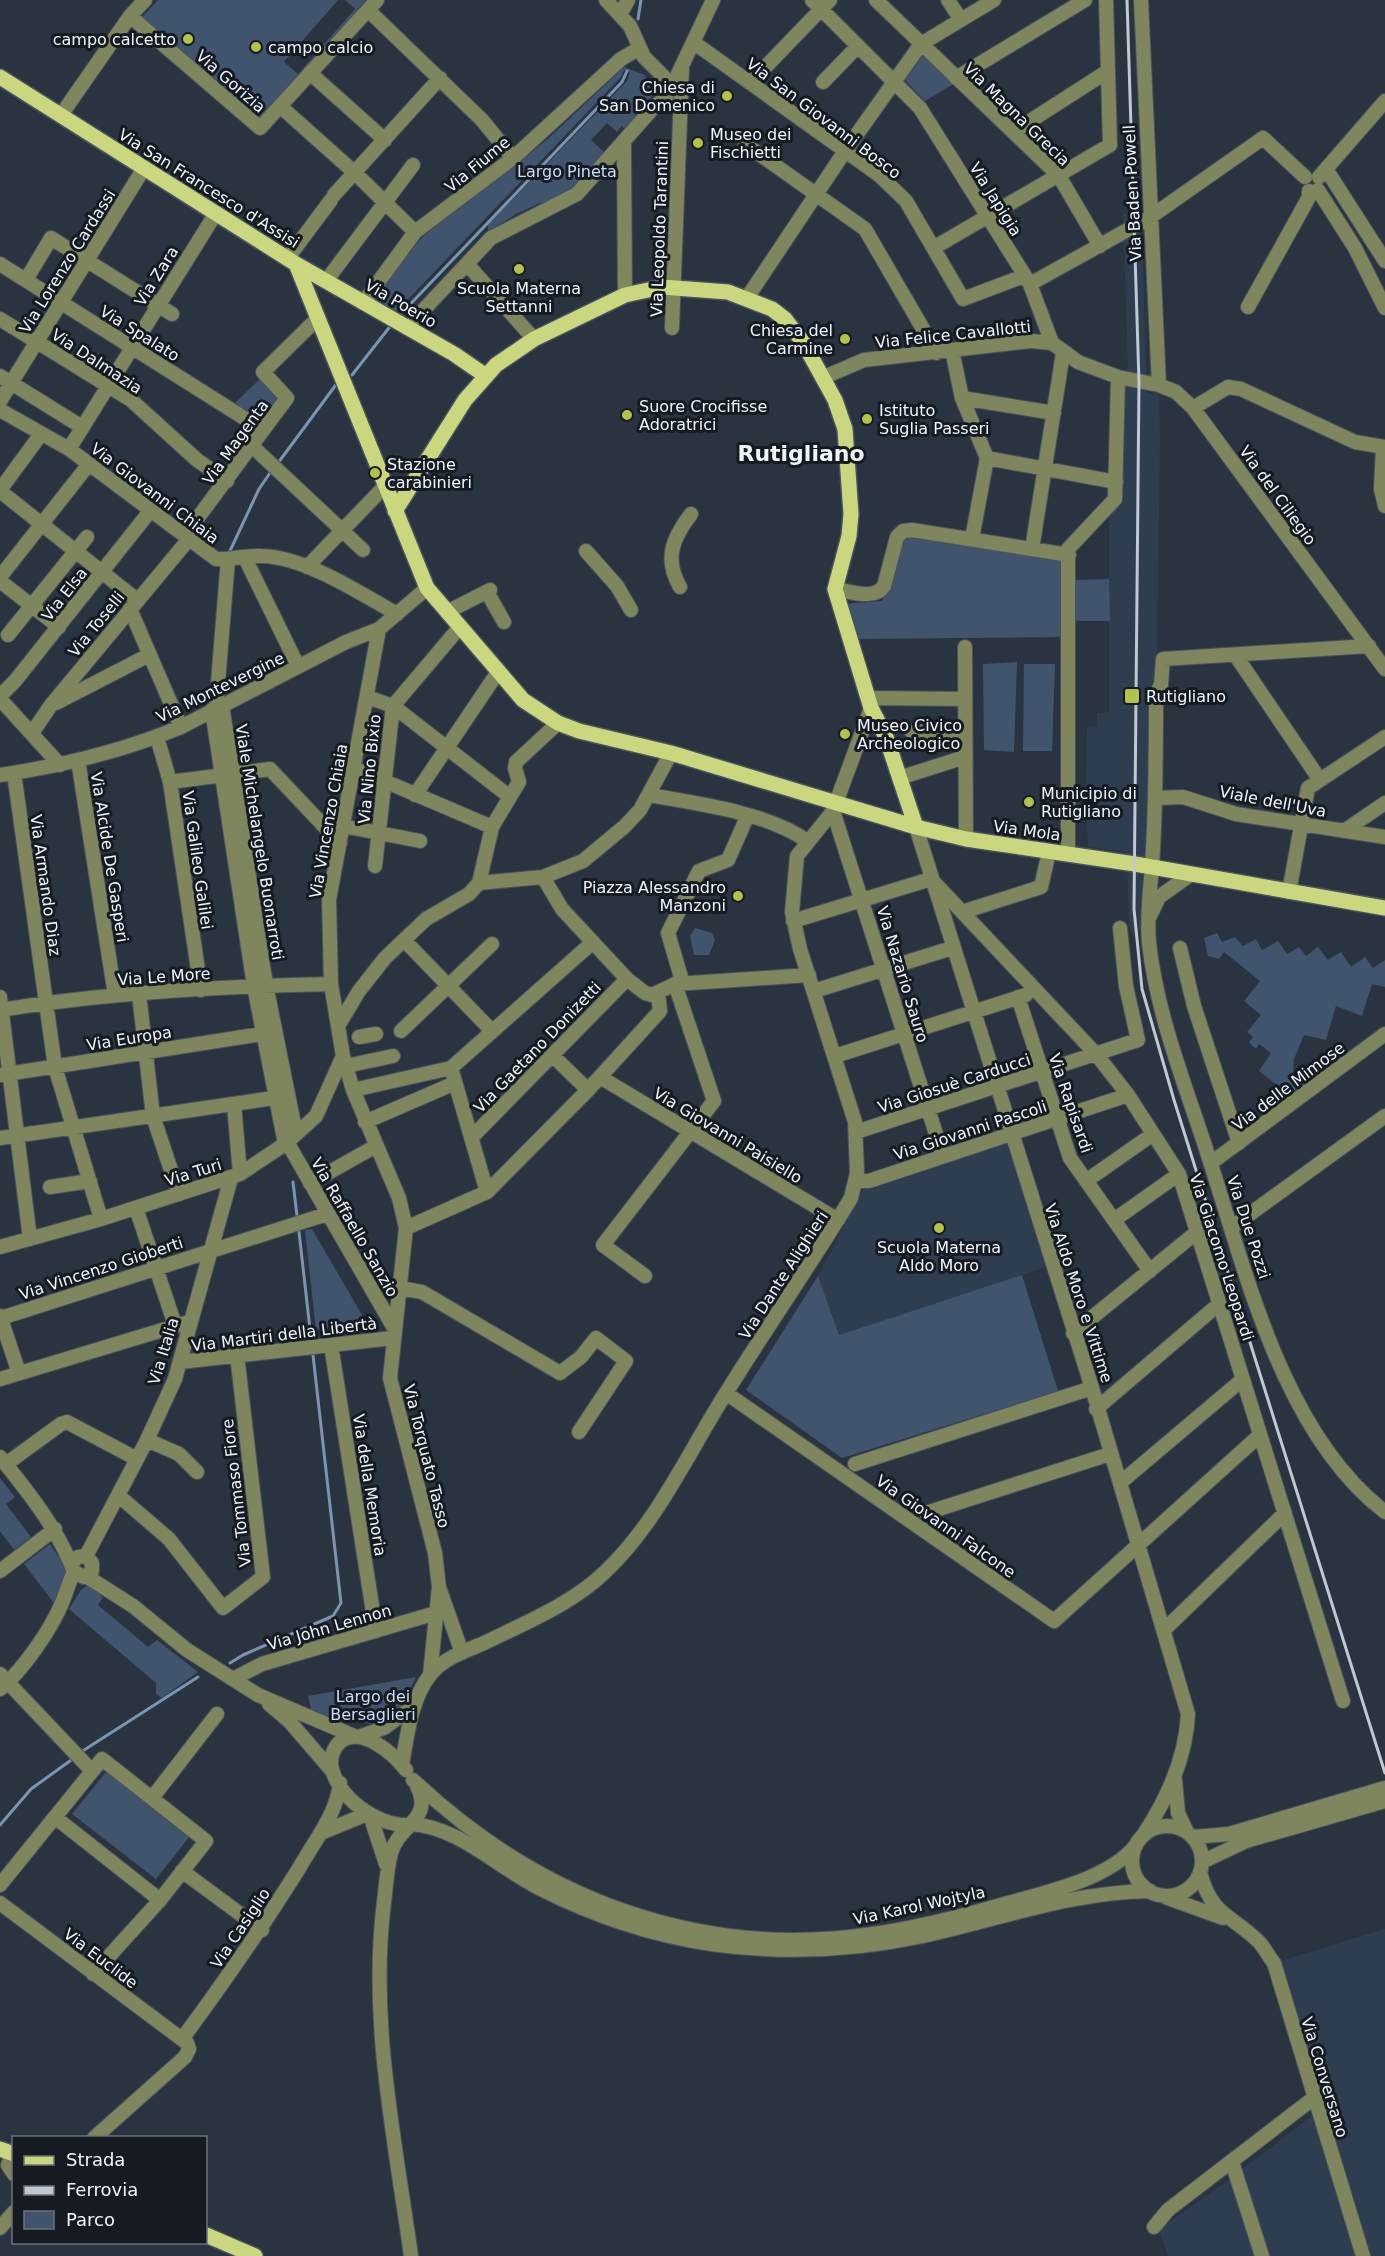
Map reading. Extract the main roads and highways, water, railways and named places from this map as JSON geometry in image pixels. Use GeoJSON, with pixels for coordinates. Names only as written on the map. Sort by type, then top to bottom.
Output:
{"type":"FeatureCollection","features":[{"type":"Feature","properties":{"kind":"main road","name":"Via San Francesco d'Assisi"},"geometry":{"type":"LineString","coordinates":[[0,76],[292,261],[428,588],[498,672]]}},
{"type":"Feature","properties":{"kind":"main road","name":"Via Poerio"},"geometry":{"type":"LineString","coordinates":[[292,261],[454,354],[486,376]]}},
{"type":"Feature","properties":{"kind":"main road"},"geometry":{"type":"LineString","coordinates":[[395,511],[465,399],[496,365],[534,339],[625,295],[674,286],[728,292],[772,309],[785,319],[803,342],[840,414],[849,455],[849,536],[835,589],[870,703],[886,737],[916,827]]}},
{"type":"Feature","properties":{"kind":"main road","name":"Via Mola"},"geometry":{"type":"LineString","coordinates":[[498,672],[523,700],[558,723],[627,744],[671,753],[835,807],[966,839],[1152,867],[1385,908]]}},
{"type":"Feature","properties":{"kind":"main road"},"geometry":{"type":"LineString","coordinates":[[207,2235],[255,2256]]}},
{"type":"Feature","properties":{"kind":"waterway"},"geometry":{"type":"LineString","coordinates":[[638,19],[641,0]]}},
{"type":"Feature","properties":{"kind":"waterway"},"geometry":{"type":"LineString","coordinates":[[399,316],[622,82],[627,71]]}},
{"type":"Feature","properties":{"kind":"waterway"},"geometry":{"type":"LineString","coordinates":[[352,375],[392,324]]}},
{"type":"Feature","properties":{"kind":"waterway"},"geometry":{"type":"LineString","coordinates":[[278,463],[338,382]]}},
{"type":"Feature","properties":{"kind":"waterway"},"geometry":{"type":"LineString","coordinates":[[229,553],[259,489],[272,470]]}},
{"type":"Feature","properties":{"kind":"waterway"},"geometry":{"type":"LineString","coordinates":[[293,1182],[297,1216]]}},
{"type":"Feature","properties":{"kind":"waterway"},"geometry":{"type":"LineString","coordinates":[[299,1232],[311,1338]]}},
{"type":"Feature","properties":{"kind":"waterway"},"geometry":{"type":"LineString","coordinates":[[230,1663],[243,1655],[333,1616],[341,1603],[313,1355]]}},
{"type":"Feature","properties":{"kind":"waterway"},"geometry":{"type":"LineString","coordinates":[[81,1752],[198,1677]]}},
{"type":"Feature","properties":{"kind":"waterway"},"geometry":{"type":"LineString","coordinates":[[0,1825],[31,1789],[74,1758]]}},
{"type":"Feature","properties":{"kind":"railway"},"geometry":{"type":"LineString","coordinates":[[1127,0],[1139,382],[1134,909],[1142,989],[1174,1100],[1385,1773]]}},
{"type":"Feature","properties":{"kind":"place","name":"campo calcetto"},"geometry":{"type":"Point","coordinates":[188,39]}},
{"type":"Feature","properties":{"kind":"place","name":"campo calcio"},"geometry":{"type":"Point","coordinates":[256,47]}},
{"type":"Feature","properties":{"kind":"place","name":"Chiesa di San Domenico"},"geometry":{"type":"Point","coordinates":[727,96]}},
{"type":"Feature","properties":{"kind":"place","name":"Museo dei Fischietti"},"geometry":{"type":"Point","coordinates":[698,143]}},
{"type":"Feature","properties":{"kind":"place","name":"Scuola Materna Settanni"},"geometry":{"type":"Point","coordinates":[519,269]}},
{"type":"Feature","properties":{"kind":"place","name":"Chiesa del Carmine"},"geometry":{"type":"Point","coordinates":[845,339]}},
{"type":"Feature","properties":{"kind":"place","name":"Suore Crocifisse Adoratrici"},"geometry":{"type":"Point","coordinates":[627,415]}},
{"type":"Feature","properties":{"kind":"place","name":"Istituto Suglia Passeri"},"geometry":{"type":"Point","coordinates":[867,419]}},
{"type":"Feature","properties":{"kind":"place","name":"Stazione carabinieri"},"geometry":{"type":"Point","coordinates":[375,473]}},
{"type":"Feature","properties":{"kind":"place","name":"Rutigliano"},"geometry":{"type":"Point","coordinates":[1132,696]}},
{"type":"Feature","properties":{"kind":"place","name":"Museo Civico Archeologico"},"geometry":{"type":"Point","coordinates":[845,734]}},
{"type":"Feature","properties":{"kind":"place","name":"Municipio di Rutigliano"},"geometry":{"type":"Point","coordinates":[1029,802]}},
{"type":"Feature","properties":{"kind":"place","name":"Piazza Alessandro Manzoni"},"geometry":{"type":"Point","coordinates":[738,896]}},
{"type":"Feature","properties":{"kind":"place","name":"Scuola Materna Aldo Moro"},"geometry":{"type":"Point","coordinates":[939,1228]}},
{"type":"Feature","properties":{"kind":"district","name":"Rutigliano"},"geometry":{"type":"Point","coordinates":[801,453]}},
{"type":"Feature","properties":{"kind":"park label","name":"Largo Pineta"},"geometry":{"type":"Point","coordinates":[567,171]}},
{"type":"Feature","properties":{"kind":"park label","name":"Largo dei Bersaglieri"},"geometry":{"type":"Point","coordinates":[373,1705]}}]}
